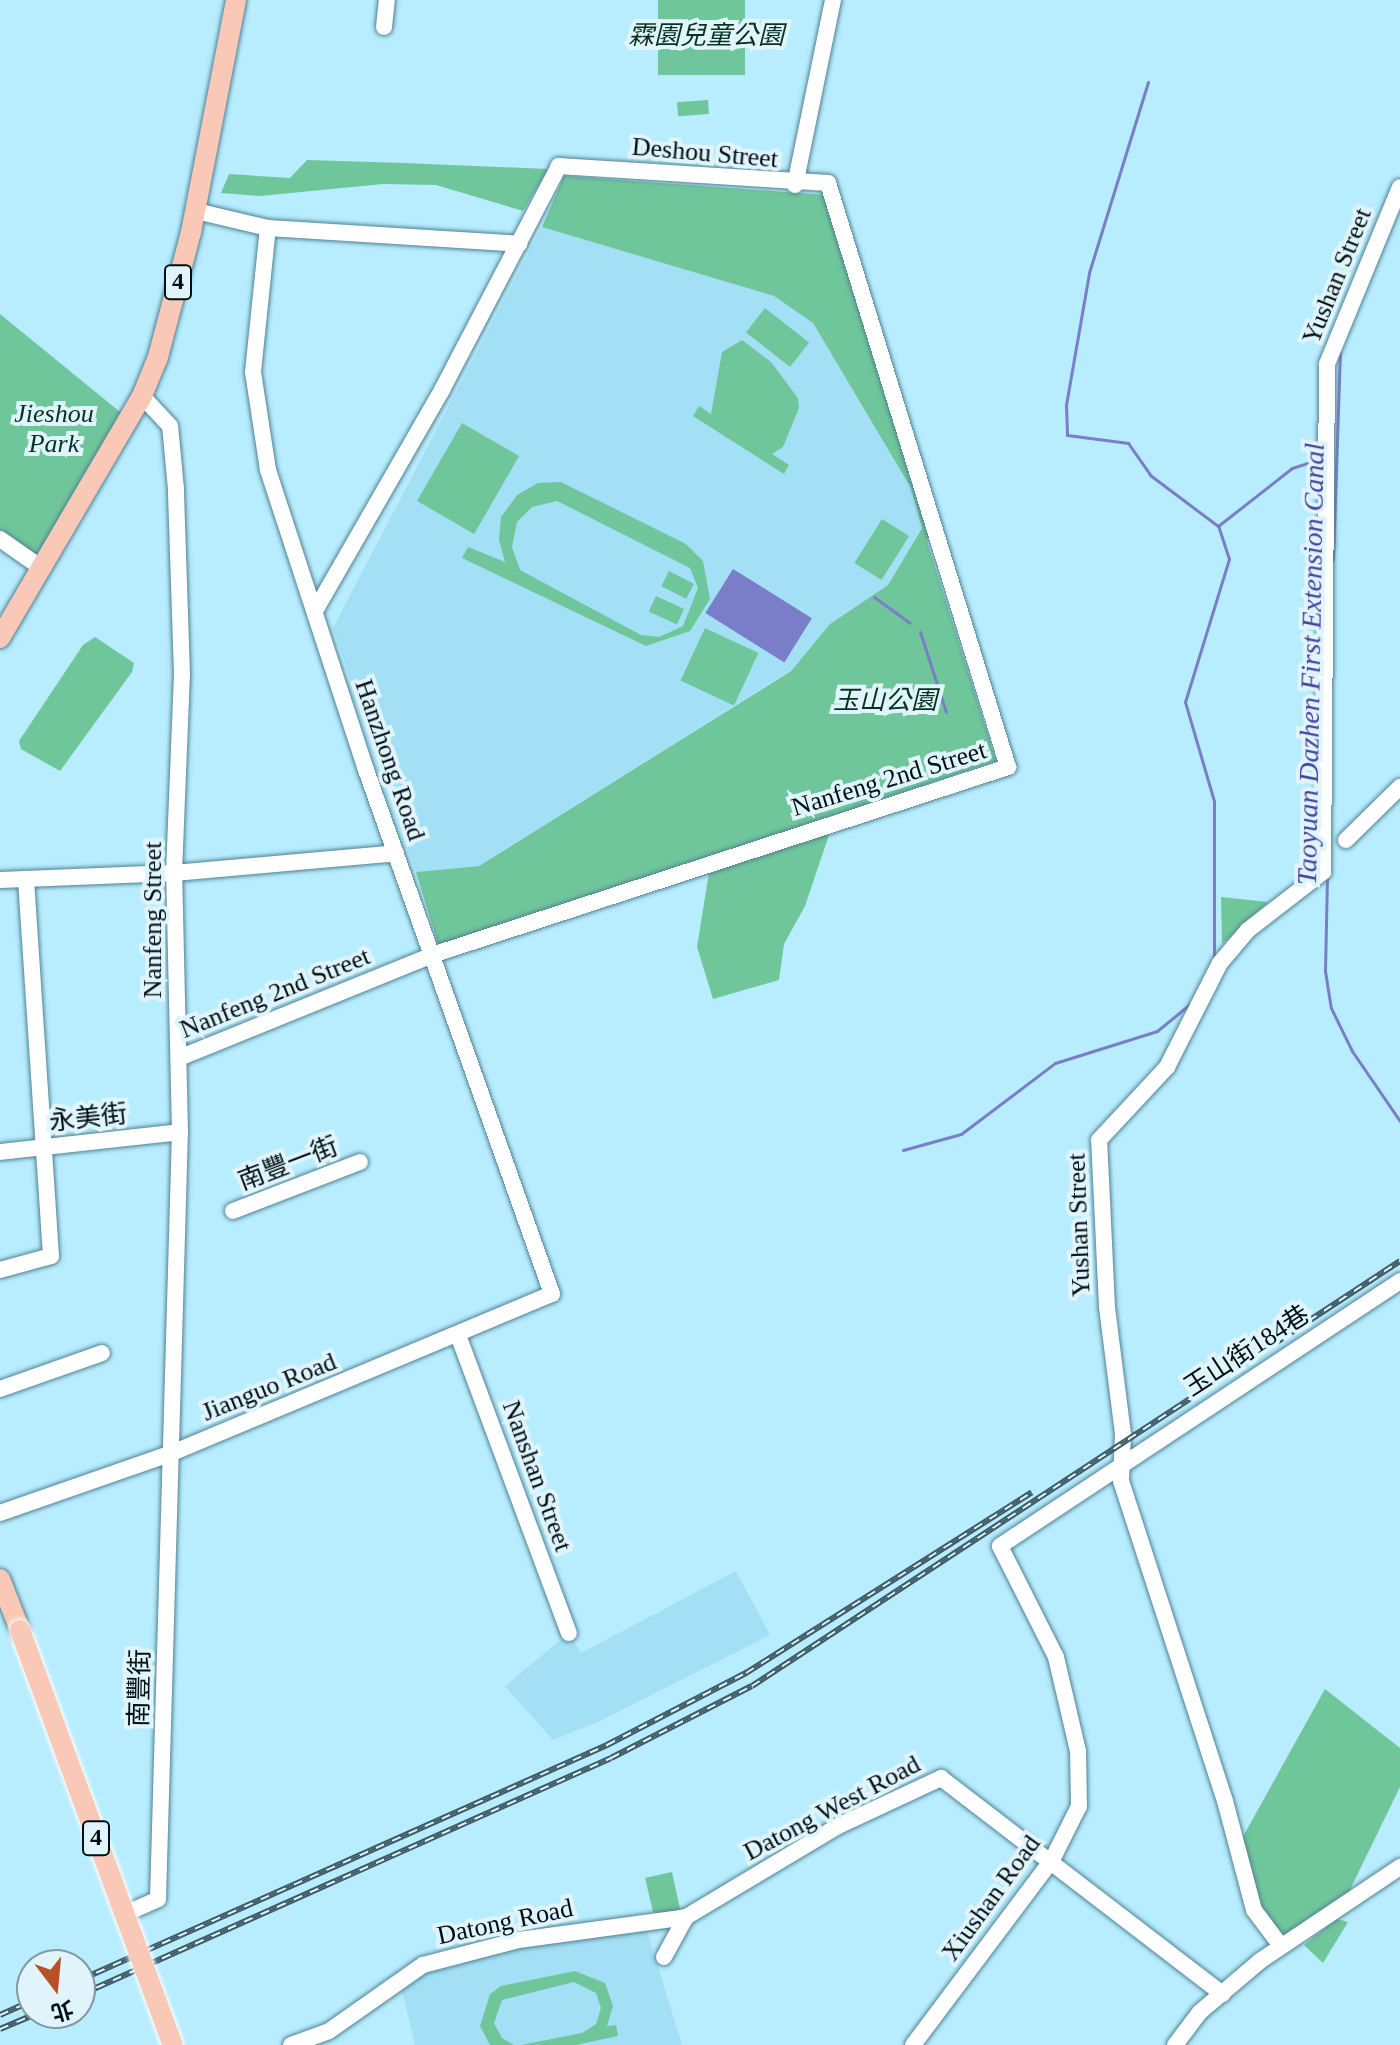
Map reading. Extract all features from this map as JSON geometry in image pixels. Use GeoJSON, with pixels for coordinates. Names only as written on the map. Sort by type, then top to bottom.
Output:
{"type":"FeatureCollection","features":[{"type":"Feature","properties":{"kind":"main road","name":"4"},"geometry":{"type":"LineString","coordinates":[[0,638],[142,396],[158,357],[196,211],[236,0]]}},
{"type":"Feature","properties":{"kind":"main road","name":"4"},"geometry":{"type":"LineString","coordinates":[[0,1579],[173,2045]]}},
{"type":"Feature","properties":{"kind":"street"},"geometry":{"type":"LineString","coordinates":[[384,27],[387,0]]}},
{"type":"Feature","properties":{"kind":"street","name":"Deshou Street"},"geometry":{"type":"LineString","coordinates":[[316,609],[519,244],[559,166],[795,185],[833,0]]}},
{"type":"Feature","properties":{"kind":"street","name":"Nanfeng 2nd Street"},"geometry":{"type":"LineString","coordinates":[[179,1058],[435,954],[1008,767],[828,183],[795,185]]}},
{"type":"Feature","properties":{"kind":"street","name":"Yushan Street"},"geometry":{"type":"LineString","coordinates":[[1281,1946],[1254,1910],[1225,1801],[1121,1481],[1123,1434],[1107,1307],[1099,1140],[1167,1067],[1220,963],[1248,930],[1323,872],[1327,364],[1400,187]]}},
{"type":"Feature","properties":{"kind":"street"},"geometry":{"type":"LineString","coordinates":[[196,211],[268,228],[519,244]]}},
{"type":"Feature","properties":{"kind":"street","name":"Hanzhong Road"},"geometry":{"type":"LineString","coordinates":[[268,228],[253,333],[257,408],[268,470],[396,853],[435,954],[552,1294]]}},
{"type":"Feature","properties":{"kind":"street","name":"Nanfeng Street"},"geometry":{"type":"LineString","coordinates":[[142,396],[170,426],[176,489],[182,674],[174,873],[180,1132],[179,1256],[167,1455]]}},
{"type":"Feature","properties":{"kind":"street"},"geometry":{"type":"LineString","coordinates":[[0,539],[43,569]]}},
{"type":"Feature","properties":{"kind":"street"},"geometry":{"type":"LineString","coordinates":[[1346,840],[1400,787]]}},
{"type":"Feature","properties":{"kind":"street"},"geometry":{"type":"LineString","coordinates":[[0,880],[174,873],[396,853]]}},
{"type":"Feature","properties":{"kind":"street"},"geometry":{"type":"LineString","coordinates":[[0,1270],[51,1256],[26,879]]}},
{"type":"Feature","properties":{"kind":"street","name":"永美街"},"geometry":{"type":"LineString","coordinates":[[0,1152],[180,1132]]}},
{"type":"Feature","properties":{"kind":"street","name":"南豐一街"},"geometry":{"type":"LineString","coordinates":[[233,1211],[360,1162]]}},
{"type":"Feature","properties":{"kind":"street","name":"玉山街184巷"},"geometry":{"type":"LineString","coordinates":[[1121,1462],[1400,1281]]}},
{"type":"Feature","properties":{"kind":"street","name":"Jianguo Road"},"geometry":{"type":"LineString","coordinates":[[0,1513],[167,1455],[552,1294]]}},
{"type":"Feature","properties":{"kind":"street","name":"Nanshan Street"},"geometry":{"type":"LineString","coordinates":[[458,1335],[569,1633]]}},
{"type":"Feature","properties":{"kind":"street"},"geometry":{"type":"LineString","coordinates":[[0,1389],[102,1353]]}},
{"type":"Feature","properties":{"kind":"street","name":"南豐街"},"geometry":{"type":"LineString","coordinates":[[136,1909],[158,1899],[167,1455]]}},
{"type":"Feature","properties":{"kind":"street","name":"Xiushan Road"},"geometry":{"type":"LineString","coordinates":[[913,2045],[1052,1860],[1079,1806],[1078,1751],[1056,1657],[1000,1546],[1121,1462]]}},
{"type":"Feature","properties":{"kind":"street","name":"Datong West Road"},"geometry":{"type":"LineString","coordinates":[[686,1917],[829,1831],[941,1778],[1223,1994]]}},
{"type":"Feature","properties":{"kind":"street"},"geometry":{"type":"LineString","coordinates":[[1175,2045],[1223,1994],[1281,1946],[1400,1867]]}},
{"type":"Feature","properties":{"kind":"street"},"geometry":{"type":"LineString","coordinates":[[664,1957],[686,1917]]}},
{"type":"Feature","properties":{"kind":"street"},"geometry":{"type":"LineString","coordinates":[[291,2045],[329,2031],[423,1965],[519,1940],[686,1917]]}},
{"type":"Feature","properties":{"kind":"shaded area"},"geometry":{"type":"Polygon","coordinates":[[[542,227],[774,296],[813,323],[911,488],[922,527],[888,585],[830,624],[791,670],[479,866],[416,872],[333,628],[542,227]]]}},
{"type":"Feature","properties":{"kind":"shaded area"},"geometry":{"type":"Polygon","coordinates":[[[736,1571],[770,1635],[598,1722],[553,1740],[505,1686],[569,1633],[581,1653],[736,1571]]]}},
{"type":"Feature","properties":{"kind":"shaded area"},"geometry":{"type":"Polygon","coordinates":[[[644,1920],[682,2045],[415,2045],[401,1986],[425,1969],[644,1920]]]}},
{"type":"Feature","properties":{"kind":"green space","name":"霖園兒童公園"},"geometry":{"type":"Polygon","coordinates":[[[658,0],[745,0],[745,75],[658,75],[658,0]]]}},
{"type":"Feature","properties":{"kind":"green space"},"geometry":{"type":"Polygon","coordinates":[[[708,100],[709,114],[678,116],[677,102],[708,100]]]}},
{"type":"Feature","properties":{"kind":"green space"},"geometry":{"type":"Polygon","coordinates":[[[307,160],[548,169],[523,211],[436,185],[383,184],[260,196],[221,193],[229,174],[290,178],[307,160]]]}},
{"type":"Feature","properties":{"kind":"green space","name":"玉山公園"},"geometry":{"type":"Polygon","coordinates":[[[564,176],[827,195],[931,528],[927,541],[996,761],[439,947],[416,872],[479,866],[791,671],[830,624],[888,585],[922,528],[911,488],[813,323],[774,296],[542,227],[564,176]]]}},
{"type":"Feature","properties":{"kind":"green space"},"geometry":{"type":"Polygon","coordinates":[[[765,308],[809,342],[790,367],[746,332],[765,308]]]}},
{"type":"Feature","properties":{"kind":"green space","name":"Jieshou Park"},"geometry":{"type":"Polygon","coordinates":[[[0,314],[125,416],[37,569],[0,540],[0,314]]]}},
{"type":"Feature","properties":{"kind":"green space"},"geometry":{"type":"Polygon","coordinates":[[[742,340],[771,362],[798,398],[799,408],[783,447],[772,454],[789,465],[784,474],[693,416],[699,406],[711,414],[722,352],[742,340]]]}},
{"type":"Feature","properties":{"kind":"green space"},"geometry":{"type":"Polygon","coordinates":[[[462,423],[519,456],[474,534],[417,501],[462,423]]]}},
{"type":"Feature","properties":{"kind":"green space"},"geometry":{"type":"Polygon","coordinates":[[[561,482],[686,544],[703,561],[710,599],[690,631],[646,646],[462,558],[468,547],[505,562],[499,540],[501,517],[517,495],[538,483],[561,482]],[[557,501],[532,507],[517,522],[512,547],[520,570],[641,635],[659,637],[683,626],[698,588],[690,568],[557,501]]]}},
{"type":"Feature","properties":{"kind":"green space"},"geometry":{"type":"Polygon","coordinates":[[[882,519],[909,536],[882,580],[854,563],[882,519]]]}},
{"type":"Feature","properties":{"kind":"green space"},"geometry":{"type":"Polygon","coordinates":[[[669,571],[694,584],[686,599],[661,586],[669,571]]]}},
{"type":"Feature","properties":{"kind":"green space"},"geometry":{"type":"Polygon","coordinates":[[[656,596],[684,609],[677,625],[649,611],[656,596]]]}},
{"type":"Feature","properties":{"kind":"green space"},"geometry":{"type":"Polygon","coordinates":[[[705,628],[758,653],[734,706],[680,681],[705,628]]]}},
{"type":"Feature","properties":{"kind":"green space"},"geometry":{"type":"Polygon","coordinates":[[[95,637],[134,663],[132,672],[60,771],[21,749],[19,741],[83,645],[95,637]]]}},
{"type":"Feature","properties":{"kind":"green space"},"geometry":{"type":"Polygon","coordinates":[[[830,832],[805,906],[784,944],[779,980],[713,999],[697,947],[710,866],[830,832]]]}},
{"type":"Feature","properties":{"kind":"green space"},"geometry":{"type":"Polygon","coordinates":[[[1221,897],[1268,902],[1222,944],[1221,897]]]}},
{"type":"Feature","properties":{"kind":"green space"},"geometry":{"type":"Polygon","coordinates":[[[1325,1689],[1400,1748],[1400,1787],[1346,1898],[1282,1939],[1258,1904],[1240,1842],[1325,1689]]]}},
{"type":"Feature","properties":{"kind":"green space"},"geometry":{"type":"Polygon","coordinates":[[[672,1872],[680,1909],[665,1915],[653,1912],[645,1878],[672,1872]]]}},
{"type":"Feature","properties":{"kind":"green space"},"geometry":{"type":"Polygon","coordinates":[[[1337,1919],[1348,1922],[1323,1963],[1304,1945],[1337,1919]]]}},
{"type":"Feature","properties":{"kind":"green space"},"geometry":{"type":"Polygon","coordinates":[[[575,1971],[605,1983],[613,2006],[607,2026],[616,2025],[618,2036],[576,2045],[521,2045],[582,2033],[596,2024],[601,2008],[596,1993],[574,1982],[502,2000],[494,2023],[502,2038],[514,2045],[490,2045],[480,2026],[490,1994],[501,1986],[575,1971]]]}},
{"type":"Feature","properties":{"kind":"water"},"geometry":{"type":"Polygon","coordinates":[[[733,569],[812,618],[784,662],[705,613],[733,569]]]}},
{"type":"Feature","properties":{"kind":"waterway"},"geometry":{"type":"LineString","coordinates":[[1148,82],[1089,273],[1066,405],[1067,435],[1128,443],[1150,475],[1218,526],[1292,468],[1322,458]]}},
{"type":"Feature","properties":{"kind":"waterway","name":"Taoyuan Dazhen First Extension Canal"},"geometry":{"type":"LineString","coordinates":[[1333,560],[1340,352]]}},
{"type":"Feature","properties":{"kind":"waterway"},"geometry":{"type":"LineString","coordinates":[[1214,959],[1214,801],[1185,702],[1229,559],[1218,526]]}},
{"type":"Feature","properties":{"kind":"waterway"},"geometry":{"type":"LineString","coordinates":[[874,597],[910,623]]}},
{"type":"Feature","properties":{"kind":"waterway"},"geometry":{"type":"LineString","coordinates":[[920,632],[946,712]]}},
{"type":"Feature","properties":{"kind":"waterway","name":"Taoyuan Dazhen First Extension Canal"},"geometry":{"type":"LineString","coordinates":[[1327,876],[1325,971],[1331,1008],[1352,1051],[1400,1121]]}},
{"type":"Feature","properties":{"kind":"waterway"},"geometry":{"type":"LineString","coordinates":[[903,1150],[961,1134],[1055,1063],[1157,1031],[1190,1004]]}},
{"type":"Feature","properties":{"kind":"railway"},"geometry":{"type":"LineString","coordinates":[[96,1988],[611,1758],[752,1686],[1400,1261]]}},
{"type":"Feature","properties":{"kind":"railway"},"geometry":{"type":"LineString","coordinates":[[96,1973],[607,1745],[746,1673],[1032,1492]]}},
{"type":"Feature","properties":{"kind":"railway"},"geometry":{"type":"LineString","coordinates":[[0,2015],[16,2008]]}},
{"type":"Feature","properties":{"kind":"railway"},"geometry":{"type":"LineString","coordinates":[[0,2029],[16,2022]]}}]}
